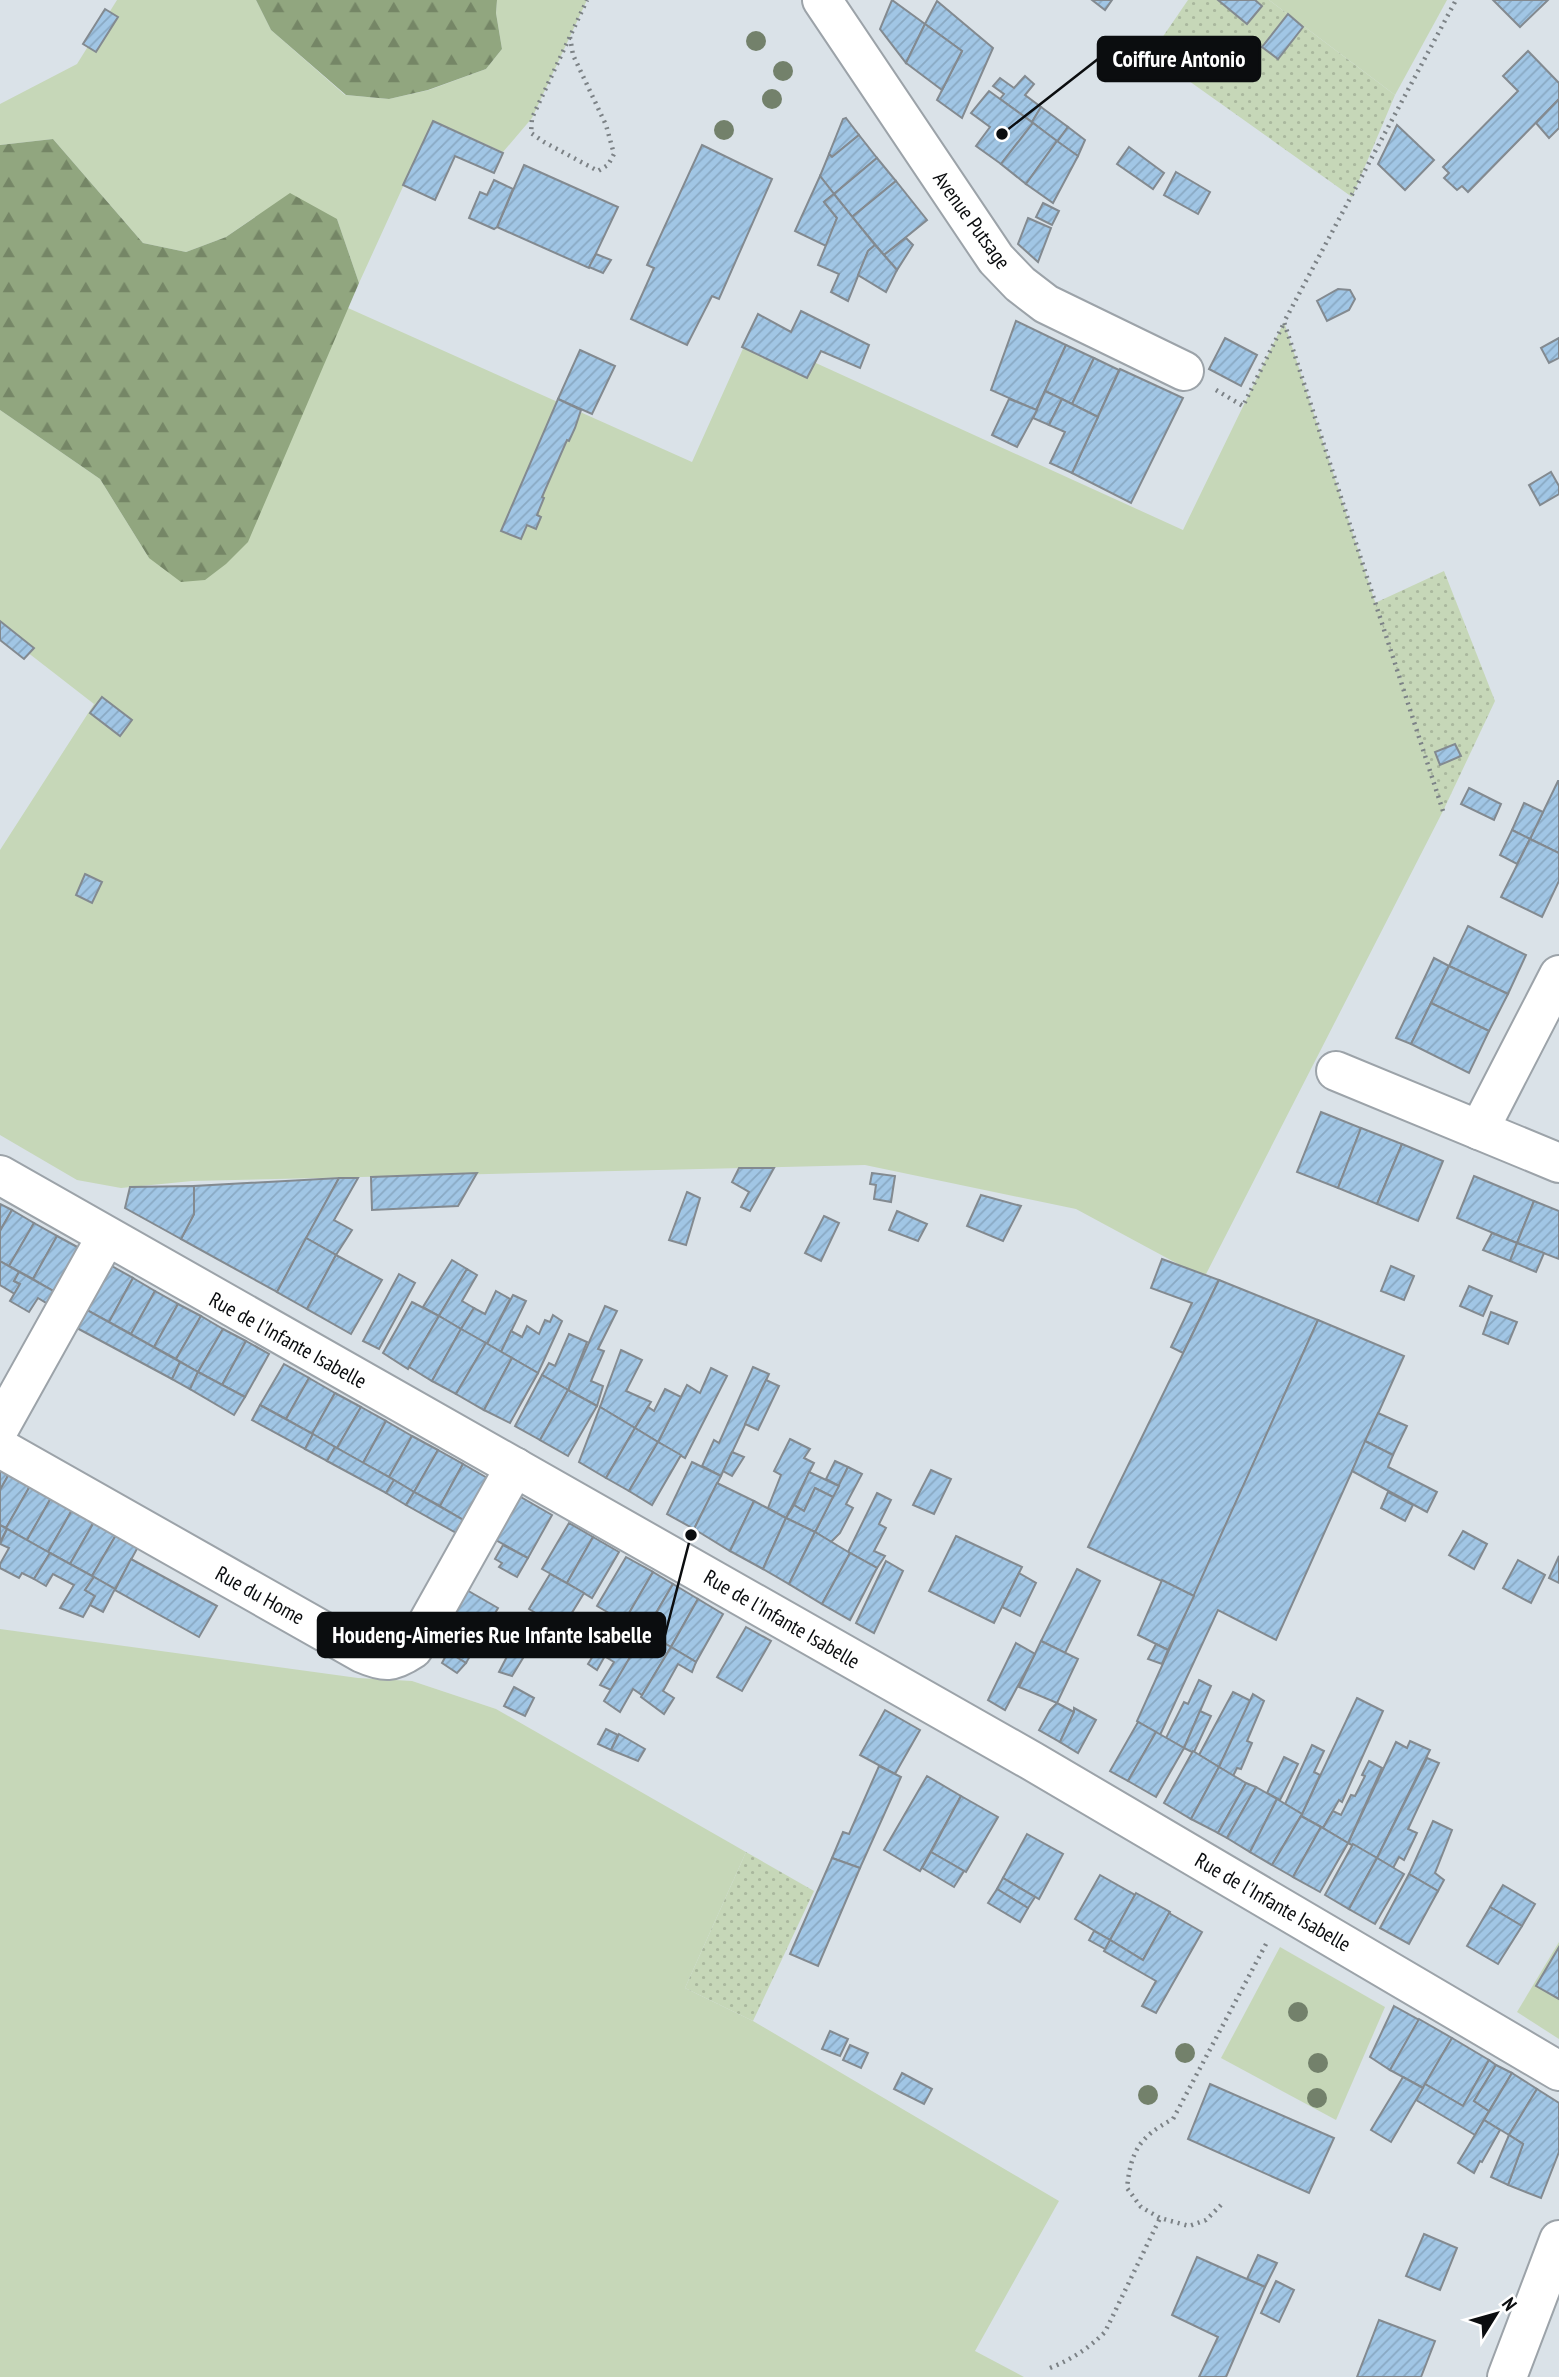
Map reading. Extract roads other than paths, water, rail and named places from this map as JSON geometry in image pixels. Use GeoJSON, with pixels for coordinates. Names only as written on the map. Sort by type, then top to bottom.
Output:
{"type":"FeatureCollection","features":[{"type":"Feature","properties":{"kind":"street","name":"Avenue Putsage"},"geometry":{"type":"LineString","coordinates":[[822,0],[996,259],[1020,284],[1046,304],[1184,371]]}},
{"type":"Feature","properties":{"kind":"street"},"geometry":{"type":"LineString","coordinates":[[1479,1130],[1559,975]]}},
{"type":"Feature","properties":{"kind":"street"},"geometry":{"type":"LineString","coordinates":[[1336,1072],[1559,1163]]}},
{"type":"Feature","properties":{"kind":"street","name":"Rue de l'Infante Isabelle"},"geometry":{"type":"LineString","coordinates":[[0,1175],[1020,1754],[1559,2071]]}},
{"type":"Feature","properties":{"kind":"street"},"geometry":{"type":"LineString","coordinates":[[0,1427],[106,1237]]}},
{"type":"Feature","properties":{"kind":"street","name":"Rue du Home"},"geometry":{"type":"LineString","coordinates":[[0,1448],[362,1653],[387,1661],[399,1658],[413,1649],[515,1467]]}},
{"type":"Feature","properties":{"kind":"street"},"geometry":{"type":"LineString","coordinates":[[1507,2377],[1559,2241]]}},
{"type":"Feature","properties":{"kind":"place","name":"Coiffure Antonio"},"geometry":{"type":"Point","coordinates":[1002,134]}},
{"type":"Feature","properties":{"kind":"place","name":"Houdeng-Aimeries Rue Infante Isabelle"},"geometry":{"type":"Point","coordinates":[691,1535]}}]}
